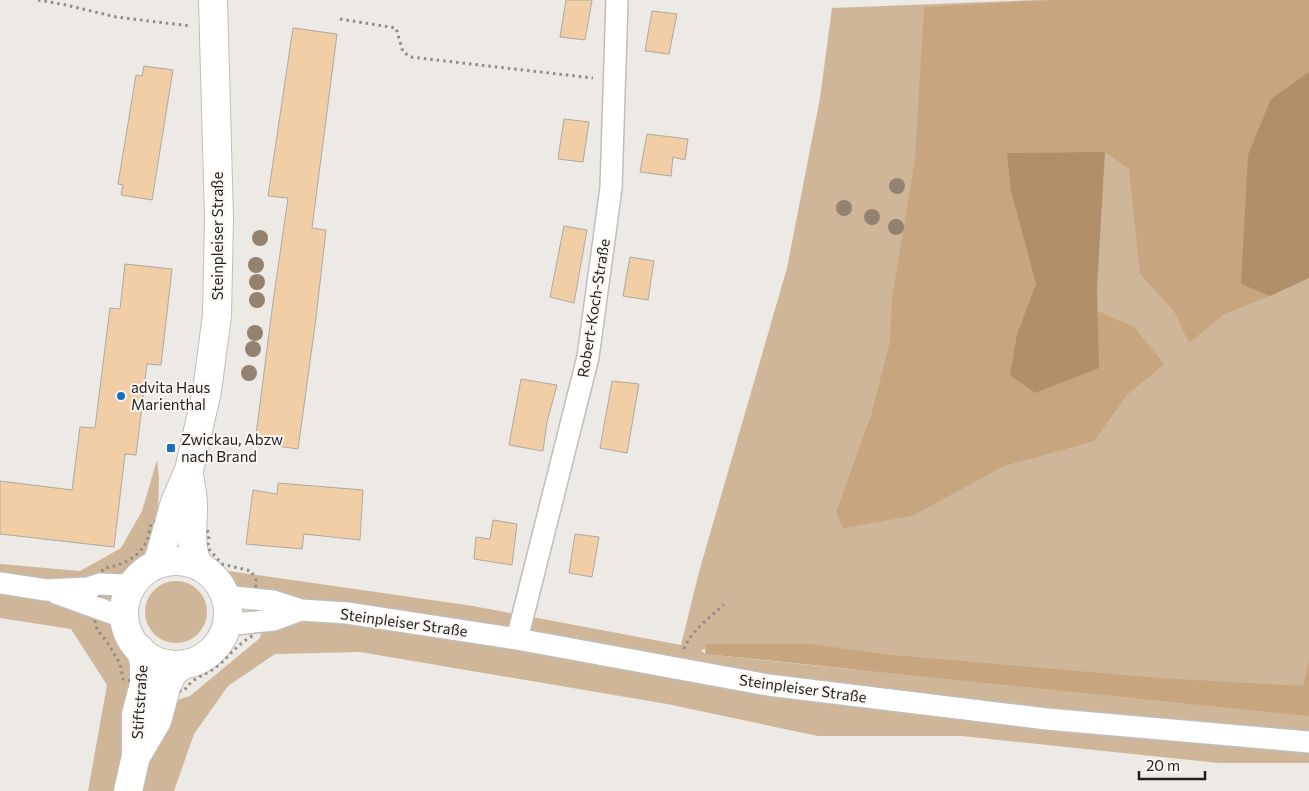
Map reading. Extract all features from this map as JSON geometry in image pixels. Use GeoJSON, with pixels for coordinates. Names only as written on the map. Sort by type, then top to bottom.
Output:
{"type":"FeatureCollection","features":[{"type":"Feature","properties":{"kind":"main road","name":"Steinpleiser Straße"},"geometry":{"type":"LineString","coordinates":[[145,573],[160,555],[193,506],[189,470],[207,391],[217,315],[218,218],[213,0]]}},
{"type":"Feature","properties":{"kind":"main road","name":"Steinpleiser Straße"},"geometry":{"type":"LineString","coordinates":[[181,524],[198,565]]}},
{"type":"Feature","properties":{"kind":"main road"},"geometry":{"type":"LineString","coordinates":[[169,561],[184,561],[198,565],[209,572],[224,591],[228,611],[225,631],[220,640],[209,652],[196,661],[185,664],[166,663],[147,656],[130,636],[125,620],[126,600],[145,573],[169,561]]}},
{"type":"Feature","properties":{"kind":"main road","name":"Stiftstraße"},"geometry":{"type":"LineString","coordinates":[[140,649],[155,686]]}},
{"type":"Feature","properties":{"kind":"main road","name":"Stiftstraße"},"geometry":{"type":"LineString","coordinates":[[128,791],[136,756],[136,714],[155,686],[185,664]]}},
{"type":"Feature","properties":{"kind":"street","name":"Robert-Koch-Straße"},"geometry":{"type":"LineString","coordinates":[[517,638],[588,357],[611,188],[618,0]]}},
{"type":"Feature","properties":{"kind":"street"},"geometry":{"type":"LineString","coordinates":[[46,590],[88,588],[100,584],[122,585],[145,573]]}},
{"type":"Feature","properties":{"kind":"street"},"geometry":{"type":"LineString","coordinates":[[0,583],[46,590],[98,608],[125,620]]}},
{"type":"Feature","properties":{"kind":"street","name":"Steinpleiser Straße"},"geometry":{"type":"LineString","coordinates":[[224,591],[234,596],[273,601],[301,610],[346,613],[517,638],[768,685],[1047,719],[1309,742]]}},
{"type":"Feature","properties":{"kind":"street","name":"Steinpleiser Straße"},"geometry":{"type":"LineString","coordinates":[[225,631],[235,624],[274,620],[301,610]]}},
{"type":"Feature","properties":{"kind":"path"},"geometry":{"type":"LineString","coordinates":[[38,0],[116,18],[214,28]]}},
{"type":"Feature","properties":{"kind":"path"},"geometry":{"type":"LineString","coordinates":[[340,19],[396,28],[403,52],[411,57],[616,80]]}},
{"type":"Feature","properties":{"kind":"path"},"geometry":{"type":"LineString","coordinates":[[157,521],[206,528],[209,534],[208,548],[222,564],[251,571],[256,580],[254,635],[232,651],[220,665],[189,682],[184,691],[123,679],[120,664],[110,645],[97,629],[94,621],[98,608],[100,584],[101,573],[104,568],[122,564],[139,552],[146,543],[151,524],[157,521]]}},
{"type":"Feature","properties":{"kind":"path"},"geometry":{"type":"LineString","coordinates":[[676,668],[687,641],[702,624],[724,605]]}},
{"type":"Feature","properties":{"kind":"shaded area"},"geometry":{"type":"Polygon","coordinates":[[[1038,0],[1309,0],[1309,763],[1219,763],[962,736],[818,736],[667,704],[360,652],[275,654],[228,686],[194,734],[174,791],[88,791],[107,685],[71,629],[0,618],[0,564],[80,571],[121,548],[142,511],[157,460],[159,478],[158,509],[207,519],[205,548],[222,570],[473,606],[681,645],[699,572],[787,268],[820,98],[832,8],[1038,0]],[[156,546],[141,565],[123,574],[114,626],[131,653],[174,701],[190,696],[260,638],[269,594],[233,588],[214,568],[200,548],[156,546]],[[715,647],[701,650],[705,654],[859,670],[715,647]]]}},
{"type":"Feature","properties":{"kind":"shaded area"},"geometry":{"type":"Polygon","coordinates":[[[1056,0],[1309,0],[1309,72],[1271,99],[1241,284],[1270,296],[1224,314],[1189,343],[1174,311],[1140,274],[1129,169],[1105,152],[1011,191],[1036,284],[1017,334],[1098,368],[1098,311],[1134,327],[1164,364],[1127,395],[1094,441],[1004,466],[912,516],[843,528],[836,512],[871,416],[890,341],[892,298],[915,159],[924,7],[1056,0]]]}},
{"type":"Feature","properties":{"kind":"shaded area"},"geometry":{"type":"Polygon","coordinates":[[[1309,72],[1309,278],[1270,296],[1241,284],[1248,155],[1271,99],[1309,72]]]}},
{"type":"Feature","properties":{"kind":"shaded area"},"geometry":{"type":"Polygon","coordinates":[[[1105,152],[1097,288],[1099,368],[1035,393],[1010,375],[1017,334],[1036,284],[1011,191],[1007,153],[1105,152]]]}},
{"type":"Feature","properties":{"kind":"shaded area"},"geometry":{"type":"Polygon","coordinates":[[[176,581],[188,584],[198,590],[204,600],[207,612],[204,624],[198,634],[188,640],[176,643],[164,640],[154,634],[148,624],[145,612],[148,600],[154,590],[164,584],[176,581]]]}},
{"type":"Feature","properties":{"kind":"shaded area"},"geometry":{"type":"Polygon","coordinates":[[[706,644],[809,644],[892,655],[1159,678],[1303,686],[1309,660],[1309,716],[705,654],[706,644]]]}},
{"type":"Feature","properties":{"kind":"building"},"geometry":{"type":"Polygon","coordinates":[[[566,0],[592,0],[585,40],[560,37],[566,0]]]}},
{"type":"Feature","properties":{"kind":"building"},"geometry":{"type":"Polygon","coordinates":[[[652,11],[677,14],[669,54],[645,51],[652,11]]]}},
{"type":"Feature","properties":{"kind":"building"},"geometry":{"type":"Polygon","coordinates":[[[293,28],[337,34],[312,228],[326,230],[298,449],[255,443],[288,198],[268,196],[293,28]]]}},
{"type":"Feature","properties":{"kind":"building"},"geometry":{"type":"Polygon","coordinates":[[[144,66],[173,70],[152,200],[121,195],[123,185],[118,184],[136,75],[142,76],[144,66]]]}},
{"type":"Feature","properties":{"kind":"building"},"geometry":{"type":"Polygon","coordinates":[[[564,119],[589,122],[583,162],[558,159],[564,119]]]}},
{"type":"Feature","properties":{"kind":"building"},"geometry":{"type":"Polygon","coordinates":[[[647,134],[688,139],[685,160],[673,157],[671,176],[640,172],[647,134]]]}},
{"type":"Feature","properties":{"kind":"building"},"geometry":{"type":"Polygon","coordinates":[[[564,226],[587,230],[574,303],[550,297],[564,226]]]}},
{"type":"Feature","properties":{"kind":"building"},"geometry":{"type":"Polygon","coordinates":[[[630,257],[654,261],[648,300],[623,296],[630,257]]]}},
{"type":"Feature","properties":{"kind":"building","name":"advita Haus Marienthal"},"geometry":{"type":"Polygon","coordinates":[[[125,264],[172,269],[161,365],[147,364],[136,455],[125,454],[114,547],[0,534],[0,481],[72,490],[80,427],[95,428],[110,308],[120,309],[125,264]]]}},
{"type":"Feature","properties":{"kind":"building"},"geometry":{"type":"Polygon","coordinates":[[[521,379],[557,385],[547,422],[543,451],[509,445],[521,379]]]}},
{"type":"Feature","properties":{"kind":"building"},"geometry":{"type":"Polygon","coordinates":[[[612,381],[639,384],[627,453],[600,448],[612,381]]]}},
{"type":"Feature","properties":{"kind":"building"},"geometry":{"type":"Polygon","coordinates":[[[278,483],[363,490],[360,540],[304,534],[302,549],[246,544],[253,490],[277,494],[278,483]]]}},
{"type":"Feature","properties":{"kind":"building"},"geometry":{"type":"Polygon","coordinates":[[[493,520],[517,524],[512,565],[474,559],[476,537],[490,539],[493,520]]]}},
{"type":"Feature","properties":{"kind":"building"},"geometry":{"type":"Polygon","coordinates":[[[575,534],[599,537],[592,577],[569,573],[575,534]]]}},
{"type":"Feature","properties":{"kind":"place","name":"advita Haus Marienthal"},"geometry":{"type":"Point","coordinates":[121,396]}},
{"type":"Feature","properties":{"kind":"place","name":"Zwickau, Abzw nach Brand"},"geometry":{"type":"Point","coordinates":[171,448]}}]}
